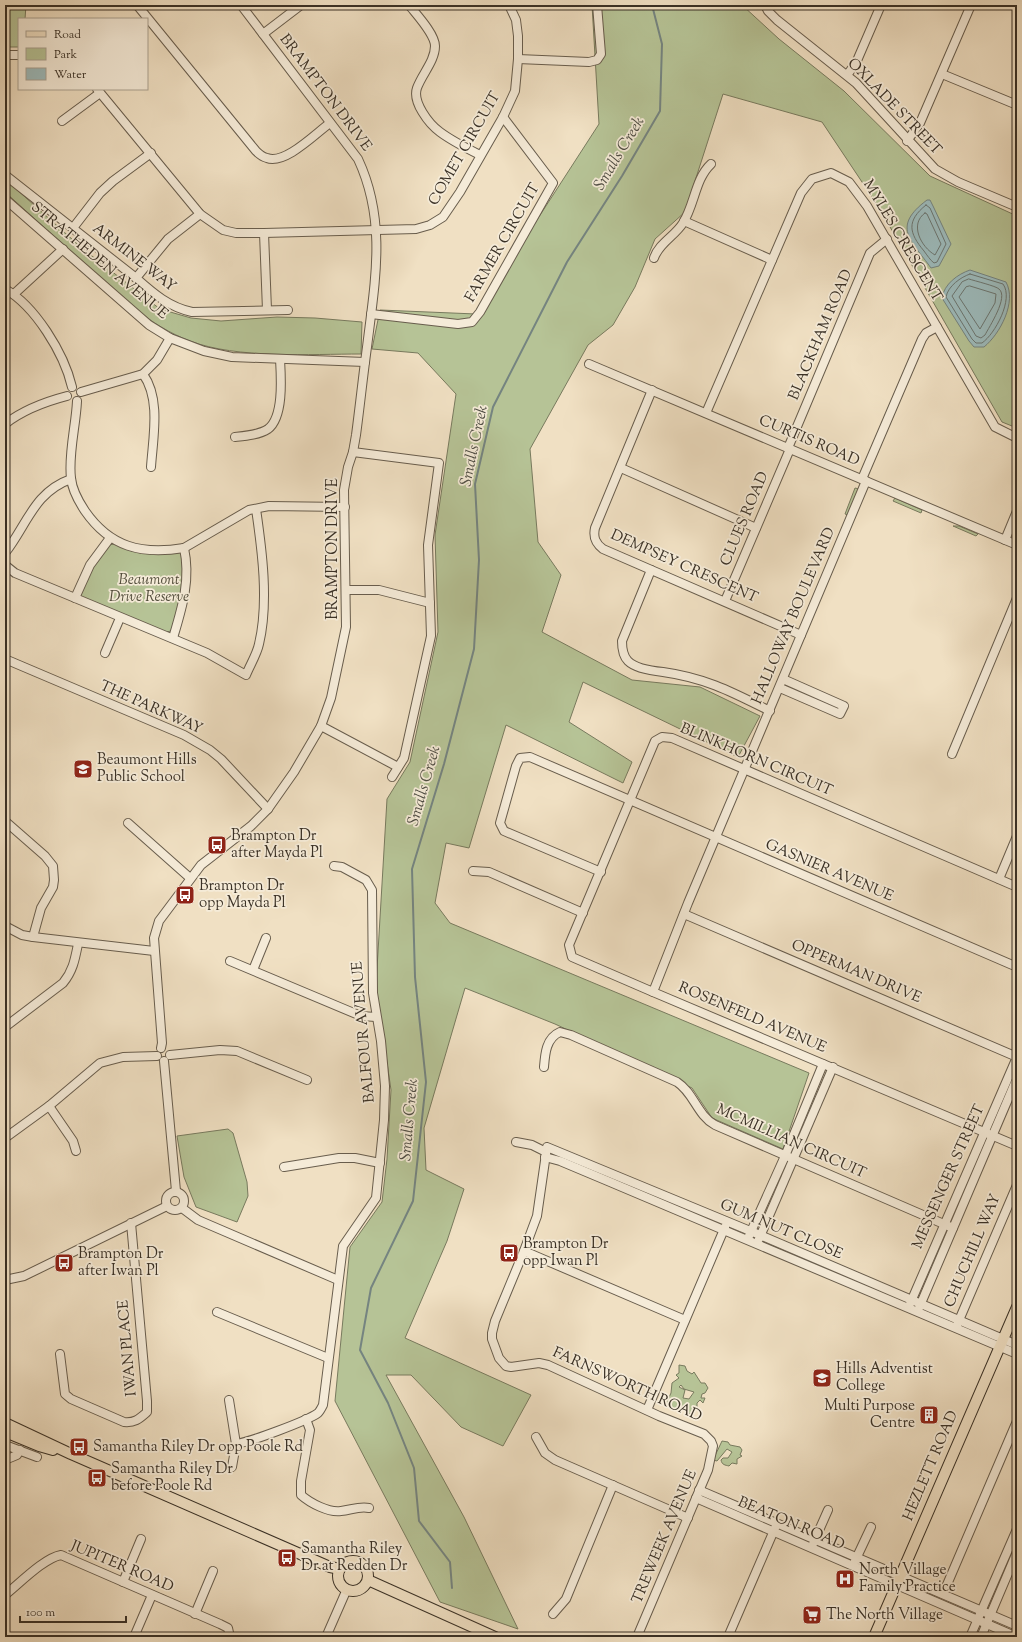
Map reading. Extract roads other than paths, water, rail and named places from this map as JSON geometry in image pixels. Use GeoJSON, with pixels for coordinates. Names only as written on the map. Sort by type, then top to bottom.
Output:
{"type":"FeatureCollection","features":[{"type":"Feature","properties":{"kind":"main road","name":"HEZLETT ROAD"},"geometry":{"type":"LineString","coordinates":[[874,1637],[1017,1307]]}},
{"type":"Feature","properties":{"kind":"main road"},"geometry":{"type":"LineString","coordinates":[[5,1423],[71,1454],[330,1567],[340,1569]]}},
{"type":"Feature","properties":{"kind":"main road"},"geometry":{"type":"LineString","coordinates":[[5,1432],[39,1446],[71,1454]]}},
{"type":"Feature","properties":{"kind":"main road"},"geometry":{"type":"LineString","coordinates":[[354,1560],[366,1567],[368,1580],[360,1589],[352,1591],[347,1589],[339,1581],[340,1569],[346,1562],[354,1560]]}},
{"type":"Feature","properties":{"kind":"main road"},"geometry":{"type":"LineString","coordinates":[[368,1580],[495,1637]]}},
{"type":"Feature","properties":{"kind":"street"},"geometry":{"type":"LineString","coordinates":[[137,5],[148,18]]}},
{"type":"Feature","properties":{"kind":"street","name":"BRAMPTON DRIVE"},"geometry":{"type":"LineString","coordinates":[[161,1048],[162,1043],[154,952],[155,930],[159,921],[190,878],[207,859],[251,826],[268,810],[294,772],[321,726],[331,698],[346,627],[345,507],[348,467],[353,452],[378,251],[375,210],[365,172],[358,159],[241,5]]}},
{"type":"Feature","properties":{"kind":"street"},"geometry":{"type":"LineString","coordinates":[[263,34],[301,5]]}},
{"type":"Feature","properties":{"kind":"street"},"geometry":{"type":"LineString","coordinates":[[409,5],[432,35],[435,45],[433,57],[416,89],[416,100],[421,110],[439,131],[480,155]]}},
{"type":"Feature","properties":{"kind":"street","name":"COMET CIRCUIT"},"geometry":{"type":"LineString","coordinates":[[99,91],[200,214],[223,230],[264,233],[416,229],[430,226],[443,217],[460,192],[503,117],[515,91],[518,59],[518,36],[516,20],[508,5]]}},
{"type":"Feature","properties":{"kind":"street"},"geometry":{"type":"LineString","coordinates":[[518,59],[589,62],[597,60],[601,54],[597,5]]}},
{"type":"Feature","properties":{"kind":"street","name":"OXLADE STREET"},"geometry":{"type":"LineString","coordinates":[[765,5],[768,11],[777,20],[847,75],[907,141],[930,165],[941,174],[1017,207]]}},
{"type":"Feature","properties":{"kind":"street"},"geometry":{"type":"LineString","coordinates":[[847,75],[858,60],[881,5]]}},
{"type":"Feature","properties":{"kind":"street"},"geometry":{"type":"LineString","coordinates":[[907,141],[920,123],[971,5]]}},
{"type":"Feature","properties":{"kind":"street"},"geometry":{"type":"LineString","coordinates":[[148,18],[256,151],[266,158],[274,159],[286,157],[330,123]]}},
{"type":"Feature","properties":{"kind":"street"},"geometry":{"type":"LineString","coordinates":[[5,55],[18,55]]}},
{"type":"Feature","properties":{"kind":"street"},"geometry":{"type":"LineString","coordinates":[[942,74],[1017,105]]}},
{"type":"Feature","properties":{"kind":"street"},"geometry":{"type":"LineString","coordinates":[[62,121],[99,91]]}},
{"type":"Feature","properties":{"kind":"street","name":"FARMER CIRCUIT"},"geometry":{"type":"LineString","coordinates":[[371,314],[458,324],[472,322],[480,312],[553,183],[503,117]]}},
{"type":"Feature","properties":{"kind":"street"},"geometry":{"type":"LineString","coordinates":[[73,228],[100,193],[113,181],[151,153]]}},
{"type":"Feature","properties":{"kind":"street"},"geometry":{"type":"LineString","coordinates":[[654,258],[660,247],[684,221],[704,171],[711,164]]}},
{"type":"Feature","properties":{"kind":"street","name":"MYLES CRESCENT"},"geometry":{"type":"LineString","coordinates":[[706,413],[801,193],[812,179],[824,174],[837,175],[849,182],[867,206],[995,427],[1017,438]]}},
{"type":"Feature","properties":{"kind":"street","name":"ARMINE WAY"},"geometry":{"type":"LineString","coordinates":[[5,175],[136,278],[154,295],[179,309],[197,312],[288,310]]}},
{"type":"Feature","properties":{"kind":"street","name":"STRATHEDEN AVENUE"},"geometry":{"type":"LineString","coordinates":[[5,199],[149,325],[170,338],[204,351],[232,357],[365,362]]}},
{"type":"Feature","properties":{"kind":"street"},"geometry":{"type":"LineString","coordinates":[[136,278],[168,239],[200,214]]}},
{"type":"Feature","properties":{"kind":"street"},"geometry":{"type":"LineString","coordinates":[[684,221],[772,260]]}},
{"type":"Feature","properties":{"kind":"street"},"geometry":{"type":"LineString","coordinates":[[264,233],[267,310]]}},
{"type":"Feature","properties":{"kind":"street","name":"BLACKHAM ROAD"},"geometry":{"type":"LineString","coordinates":[[789,448],[870,253],[887,239]]}},
{"type":"Feature","properties":{"kind":"street"},"geometry":{"type":"LineString","coordinates":[[14,294],[63,250]]}},
{"type":"Feature","properties":{"kind":"street"},"geometry":{"type":"LineString","coordinates":[[5,289],[14,294],[26,305],[56,348],[65,364],[72,387]]}},
{"type":"Feature","properties":{"kind":"street","name":"HALLOWAY BOULEVARD"},"geometry":{"type":"LineString","coordinates":[[745,771],[922,339],[926,334],[937,327]]}},
{"type":"Feature","properties":{"kind":"street"},"geometry":{"type":"LineString","coordinates":[[82,392],[143,374],[157,360],[170,338]]}},
{"type":"Feature","properties":{"kind":"street"},"geometry":{"type":"LineString","coordinates":[[235,437],[259,433],[268,428],[275,421],[280,393],[280,359]]}},
{"type":"Feature","properties":{"kind":"street","name":"CURTIS ROAD"},"geometry":{"type":"LineString","coordinates":[[589,364],[1017,545]]}},
{"type":"Feature","properties":{"kind":"street"},"geometry":{"type":"LineString","coordinates":[[143,374],[151,387],[154,406],[151,467]]}},
{"type":"Feature","properties":{"kind":"street"},"geometry":{"type":"LineString","coordinates":[[77,401],[70,401],[67,396],[67,391],[72,387],[78,388],[82,392]]}},
{"type":"Feature","properties":{"kind":"street","name":"DEMPSEY CRESCENT"},"geometry":{"type":"LineString","coordinates":[[652,390],[596,528],[594,538],[603,549],[801,635]]}},
{"type":"Feature","properties":{"kind":"street"},"geometry":{"type":"LineString","coordinates":[[82,392],[81,397],[77,401],[71,480],[82,507],[100,529],[110,538],[133,548],[144,550],[160,551],[184,548],[240,514],[256,509],[269,506],[345,507]]}},
{"type":"Feature","properties":{"kind":"street"},"geometry":{"type":"LineString","coordinates":[[5,424],[19,414],[67,396]]}},
{"type":"Feature","properties":{"kind":"street","name":"CLUES ROAD"},"geometry":{"type":"LineString","coordinates":[[725,601],[789,448]]}},
{"type":"Feature","properties":{"kind":"street"},"geometry":{"type":"LineString","coordinates":[[353,452],[439,463],[428,545],[432,636],[406,751],[404,758],[392,777]]}},
{"type":"Feature","properties":{"kind":"street"},"geometry":{"type":"LineString","coordinates":[[621,468],[756,528]]}},
{"type":"Feature","properties":{"kind":"street"},"geometry":{"type":"LineString","coordinates":[[5,553],[39,500],[55,485],[71,480]]}},
{"type":"Feature","properties":{"kind":"street"},"geometry":{"type":"LineString","coordinates":[[5,565],[15,573],[207,653],[246,675],[259,644],[264,609],[261,542],[256,509]]}},
{"type":"Feature","properties":{"kind":"street"},"geometry":{"type":"LineString","coordinates":[[1005,540],[1017,511]]}},
{"type":"Feature","properties":{"kind":"street"},"geometry":{"type":"LineString","coordinates":[[75,598],[90,565],[110,538]]}},
{"type":"Feature","properties":{"kind":"street"},"geometry":{"type":"LineString","coordinates":[[173,638],[183,604],[186,587],[184,548]]}},
{"type":"Feature","properties":{"kind":"street"},"geometry":{"type":"LineString","coordinates":[[651,570],[622,641],[623,652],[628,661],[637,666],[653,671],[684,675],[709,682],[770,711]]}},
{"type":"Feature","properties":{"kind":"street"},"geometry":{"type":"LineString","coordinates":[[346,590],[379,590],[430,603]]}},
{"type":"Feature","properties":{"kind":"street"},"geometry":{"type":"LineString","coordinates":[[952,754],[1017,598]]}},
{"type":"Feature","properties":{"kind":"street"},"geometry":{"type":"LineString","coordinates":[[105,653],[120,618]]}},
{"type":"Feature","properties":{"kind":"street","name":"THE PARKWAY"},"geometry":{"type":"LineString","coordinates":[[5,658],[87,694],[145,717],[191,739],[221,759],[268,810]]}},
{"type":"Feature","properties":{"kind":"street"},"geometry":{"type":"LineString","coordinates":[[780,688],[840,714],[844,706],[783,679]]}},
{"type":"Feature","properties":{"kind":"street"},"geometry":{"type":"LineString","coordinates":[[321,726],[398,767]]}},
{"type":"Feature","properties":{"kind":"street","name":"BLINKHORN CIRCUIT"},"geometry":{"type":"LineString","coordinates":[[653,992],[572,957],[569,945],[655,741],[662,737],[672,738],[745,771],[1017,887]]}},
{"type":"Feature","properties":{"kind":"street","name":"GASNIER AVENUE"},"geometry":{"type":"LineString","coordinates":[[601,872],[504,831],[500,823],[516,766],[520,758],[530,757],[629,801],[1017,967]]}},
{"type":"Feature","properties":{"kind":"street","name":"ROSENFELD AVENUE"},"geometry":{"type":"LineString","coordinates":[[745,771],[684,914],[653,992],[1017,1146]]}},
{"type":"Feature","properties":{"kind":"street"},"geometry":{"type":"LineString","coordinates":[[5,821],[40,851],[53,866],[53,887],[41,908],[33,937]]}},
{"type":"Feature","properties":{"kind":"street"},"geometry":{"type":"LineString","coordinates":[[128,823],[190,878]]}},
{"type":"Feature","properties":{"kind":"street"},"geometry":{"type":"LineString","coordinates":[[999,879],[1017,836]]}},
{"type":"Feature","properties":{"kind":"street","name":"BALFOUR AVENUE"},"geometry":{"type":"LineString","coordinates":[[236,1444],[269,1434],[306,1419],[318,1412],[323,1405],[343,1246],[376,1198],[385,1086],[381,1041],[373,994],[372,890],[366,880],[342,867],[334,866]]}},
{"type":"Feature","properties":{"kind":"street"},"geometry":{"type":"LineString","coordinates":[[473,871],[489,872],[583,913]]}},
{"type":"Feature","properties":{"kind":"street","name":"OPPERMAN DRIVE"},"geometry":{"type":"LineString","coordinates":[[684,914],[1017,1057]]}},
{"type":"Feature","properties":{"kind":"street"},"geometry":{"type":"LineString","coordinates":[[5,926],[22,934],[33,937],[78,944],[154,952]]}},
{"type":"Feature","properties":{"kind":"street"},"geometry":{"type":"LineString","coordinates":[[253,970],[266,938]]}},
{"type":"Feature","properties":{"kind":"street"},"geometry":{"type":"LineString","coordinates":[[5,1027],[69,977],[74,964],[78,944]]}},
{"type":"Feature","properties":{"kind":"street"},"geometry":{"type":"LineString","coordinates":[[230,961],[361,1016],[376,1017]]}},
{"type":"Feature","properties":{"kind":"street","name":"MCMILLIAN CIRCUIT"},"geometry":{"type":"LineString","coordinates":[[544,1067],[545,1055],[552,1038],[560,1032],[571,1035],[677,1082],[688,1092],[709,1122],[953,1228]]}},
{"type":"Feature","properties":{"kind":"street"},"geometry":{"type":"LineString","coordinates":[[157,1056],[157,1052],[161,1048],[168,1050],[167,1058],[176,1191]]}},
{"type":"Feature","properties":{"kind":"street"},"geometry":{"type":"LineString","coordinates":[[5,1138],[49,1106],[100,1063],[123,1057],[157,1056],[159,1060],[220,1050],[237,1051],[307,1080]]}},
{"type":"Feature","properties":{"kind":"street","name":"MESSENGER STREET"},"geometry":{"type":"LineString","coordinates":[[908,1308],[1017,1057]]}},
{"type":"Feature","properties":{"kind":"street"},"geometry":{"type":"LineString","coordinates":[[757,1244],[823,1064]]}},
{"type":"Feature","properties":{"kind":"street"},"geometry":{"type":"LineString","coordinates":[[747,1240],[833,1067]]}},
{"type":"Feature","properties":{"kind":"street","name":"MESSENGER STREET"},"geometry":{"type":"LineString","coordinates":[[917,1312],[1017,1078]]}},
{"type":"Feature","properties":{"kind":"street"},"geometry":{"type":"LineString","coordinates":[[49,1106],[73,1141],[76,1151]]}},
{"type":"Feature","properties":{"kind":"street","name":"GUM NUT CLOSE"},"geometry":{"type":"LineString","coordinates":[[516,1142],[532,1145],[546,1152],[760,1235],[921,1304],[957,1324],[1001,1343]]}},
{"type":"Feature","properties":{"kind":"street"},"geometry":{"type":"LineString","coordinates":[[546,1152],[539,1206],[524,1251],[685,1320]]}},
{"type":"Feature","properties":{"kind":"street","name":"GUM NUT CLOSE"},"geometry":{"type":"LineString","coordinates":[[546,1152],[560,1161],[723,1231],[917,1312],[957,1324]]}},
{"type":"Feature","properties":{"kind":"street"},"geometry":{"type":"LineString","coordinates":[[284,1167],[338,1158],[355,1158],[380,1163]]}},
{"type":"Feature","properties":{"kind":"street","name":"CHUCHILL WAY"},"geometry":{"type":"LineString","coordinates":[[957,1324],[1017,1186]]}},
{"type":"Feature","properties":{"kind":"street"},"geometry":{"type":"LineString","coordinates":[[176,1191],[168,1195],[166,1201],[167,1206],[172,1210],[182,1208],[198,1220],[338,1280]]}},
{"type":"Feature","properties":{"kind":"street"},"geometry":{"type":"LineString","coordinates":[[176,1191],[180,1192],[185,1198],[182,1208]]}},
{"type":"Feature","properties":{"kind":"street"},"geometry":{"type":"LineString","coordinates":[[5,1280],[24,1276],[131,1222],[167,1206]]}},
{"type":"Feature","properties":{"kind":"street","name":"IWAN PLACE"},"geometry":{"type":"LineString","coordinates":[[60,1354],[65,1394],[71,1399],[124,1422],[132,1423],[140,1419],[147,1412],[131,1222]]}},
{"type":"Feature","properties":{"kind":"street"},"geometry":{"type":"LineString","coordinates":[[647,1410],[727,1222]]}},
{"type":"Feature","properties":{"kind":"street","name":"FARNSWORTH ROAD"},"geometry":{"type":"LineString","coordinates":[[524,1251],[495,1321],[492,1333],[494,1344],[501,1362],[511,1368],[538,1363],[548,1365],[704,1434],[712,1441],[713,1446]]}},
{"type":"Feature","properties":{"kind":"street"},"geometry":{"type":"LineString","coordinates":[[217,1312],[328,1358]]}},
{"type":"Feature","properties":{"kind":"street"},"geometry":{"type":"LineString","coordinates":[[1001,1343],[1017,1345]]}},
{"type":"Feature","properties":{"kind":"street"},"geometry":{"type":"LineString","coordinates":[[1001,1343],[1017,1354]]}},
{"type":"Feature","properties":{"kind":"street"},"geometry":{"type":"LineString","coordinates":[[229,1400],[236,1444],[232,1467]]}},
{"type":"Feature","properties":{"kind":"street"},"geometry":{"type":"LineString","coordinates":[[306,1419],[310,1430],[301,1481],[301,1495],[307,1500],[334,1512],[363,1507],[369,1508]]}},
{"type":"Feature","properties":{"kind":"street"},"geometry":{"type":"LineString","coordinates":[[942,1594],[1017,1421]]}},
{"type":"Feature","properties":{"kind":"street"},"geometry":{"type":"LineString","coordinates":[[536,1437],[545,1452],[555,1460],[688,1518]]}},
{"type":"Feature","properties":{"kind":"street"},"geometry":{"type":"LineString","coordinates":[[5,1444],[38,1457]]}},
{"type":"Feature","properties":{"kind":"street","name":"TREWEEK AVENUE"},"geometry":{"type":"LineString","coordinates":[[638,1637],[710,1463],[713,1446]]}},
{"type":"Feature","properties":{"kind":"street"},"geometry":{"type":"LineString","coordinates":[[5,1460],[17,1455],[20,1450]]}},
{"type":"Feature","properties":{"kind":"street"},"geometry":{"type":"LineString","coordinates":[[553,1614],[566,1599],[613,1485]]}},
{"type":"Feature","properties":{"kind":"street","name":"BEATON ROAD"},"geometry":{"type":"LineString","coordinates":[[697,1494],[777,1524],[857,1558],[899,1580]]}},
{"type":"Feature","properties":{"kind":"street","name":"BEATON ROAD"},"geometry":{"type":"LineString","coordinates":[[697,1494],[773,1532],[853,1566],[899,1580]]}},
{"type":"Feature","properties":{"kind":"street"},"geometry":{"type":"LineString","coordinates":[[811,1548],[828,1510]]}},
{"type":"Feature","properties":{"kind":"street"},"geometry":{"type":"LineString","coordinates":[[728,1637],[777,1524]]}},
{"type":"Feature","properties":{"kind":"street"},"geometry":{"type":"LineString","coordinates":[[853,1566],[871,1526]]}},
{"type":"Feature","properties":{"kind":"street"},"geometry":{"type":"LineString","coordinates":[[970,1637],[1017,1529]]}},
{"type":"Feature","properties":{"kind":"street"},"geometry":{"type":"LineString","coordinates":[[123,1582],[141,1538]]}},
{"type":"Feature","properties":{"kind":"street"},"geometry":{"type":"LineString","coordinates":[[981,1637],[1017,1552]]}},
{"type":"Feature","properties":{"kind":"street","name":"JUPITER ROAD"},"geometry":{"type":"LineString","coordinates":[[5,1595],[46,1562],[55,1556],[61,1555],[228,1628],[230,1637]]}},
{"type":"Feature","properties":{"kind":"street"},"geometry":{"type":"LineString","coordinates":[[195,1614],[213,1571]]}},
{"type":"Feature","properties":{"kind":"street"},"geometry":{"type":"LineString","coordinates":[[899,1580],[942,1594],[1017,1626]]}},
{"type":"Feature","properties":{"kind":"street"},"geometry":{"type":"LineString","coordinates":[[899,1580],[977,1620],[1017,1637]]}},
{"type":"Feature","properties":{"kind":"street"},"geometry":{"type":"LineString","coordinates":[[326,1637],[347,1589]]}},
{"type":"Feature","properties":{"kind":"street"},"geometry":{"type":"LineString","coordinates":[[134,1637],[152,1595]]}},
{"type":"Feature","properties":{"kind":"water"},"geometry":{"type":"Polygon","coordinates":[[[927,200],[930,200],[951,244],[939,266],[931,268],[911,241],[907,226],[910,218],[916,210],[927,200]]]}},
{"type":"Feature","properties":{"kind":"water"},"geometry":{"type":"Polygon","coordinates":[[[970,270],[1006,282],[1009,290],[1008,308],[1005,317],[996,334],[984,347],[974,347],[942,298],[943,293],[952,280],[970,270]]]}},
{"type":"Feature","properties":{"kind":"waterway","name":"Smalls Creek"},"geometry":{"type":"LineString","coordinates":[[452,1588],[450,1562],[419,1521],[414,1468],[388,1403],[360,1350],[371,1288],[413,1201],[426,1082],[415,977],[412,869],[444,764],[474,649],[479,560],[475,484],[493,407],[567,262],[622,176],[660,111],[662,44],[652,5]]}},
{"type":"Feature","properties":{"kind":"place","name":"Beaumont Hills Public School"},"geometry":{"type":"Point","coordinates":[83,769]}},
{"type":"Feature","properties":{"kind":"place","name":"Brampton Dr after Mayda Pl"},"geometry":{"type":"Point","coordinates":[217,845]}},
{"type":"Feature","properties":{"kind":"place","name":"Brampton Dr opp Mayda Pl"},"geometry":{"type":"Point","coordinates":[185,895]}},
{"type":"Feature","properties":{"kind":"place","name":"Brampton Dr opp Iwan Pl"},"geometry":{"type":"Point","coordinates":[509,1253]}},
{"type":"Feature","properties":{"kind":"place","name":"Brampton Dr after Iwan Pl"},"geometry":{"type":"Point","coordinates":[64,1263]}},
{"type":"Feature","properties":{"kind":"place","name":"Hills Adventist College"},"geometry":{"type":"Point","coordinates":[822,1378]}},
{"type":"Feature","properties":{"kind":"place","name":"Multi Purpose Centre"},"geometry":{"type":"Point","coordinates":[929,1415]}},
{"type":"Feature","properties":{"kind":"place","name":"Samantha Riley Dr opp Poole Rd"},"geometry":{"type":"Point","coordinates":[79,1447]}},
{"type":"Feature","properties":{"kind":"place","name":"Samantha Riley Dr before Poole Rd"},"geometry":{"type":"Point","coordinates":[97,1478]}},
{"type":"Feature","properties":{"kind":"place","name":"Samantha Riley Dr at Redden Dr"},"geometry":{"type":"Point","coordinates":[287,1558]}},
{"type":"Feature","properties":{"kind":"place","name":"North Village Family Practice"},"geometry":{"type":"Point","coordinates":[845,1579]}},
{"type":"Feature","properties":{"kind":"place","name":"The North Village"},"geometry":{"type":"Point","coordinates":[812,1615]}},
{"type":"Feature","properties":{"kind":"park label","name":"Beaumont Drive Reserve"},"geometry":{"type":"Point","coordinates":[149,588]}}]}
